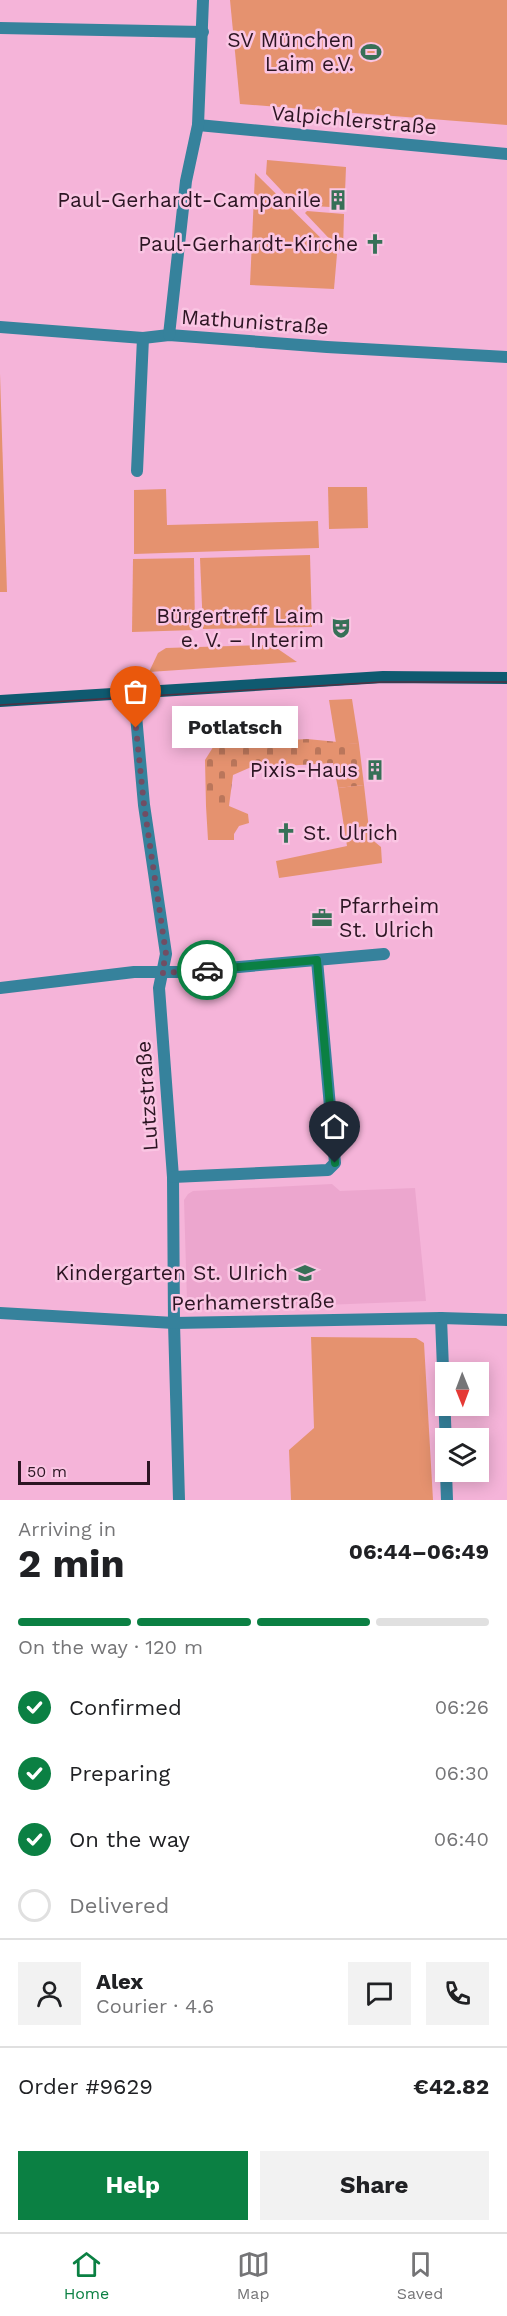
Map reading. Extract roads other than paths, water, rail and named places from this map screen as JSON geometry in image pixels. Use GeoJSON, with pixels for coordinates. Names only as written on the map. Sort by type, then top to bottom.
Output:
{"type":"FeatureCollection","features":[{"type":"Feature","properties":{"kind":"main road"},"geometry":{"type":"LineString","coordinates":[[0,701],[383,677],[507,678]]}},
{"type":"Feature","properties":{"kind":"street"},"geometry":{"type":"LineString","coordinates":[[169,335],[186,181],[198,125],[204,0]]}},
{"type":"Feature","properties":{"kind":"street"},"geometry":{"type":"LineString","coordinates":[[0,28],[204,32]]}},
{"type":"Feature","properties":{"kind":"street","name":"Valpichlerstraße"},"geometry":{"type":"LineString","coordinates":[[198,125],[507,154]]}},
{"type":"Feature","properties":{"kind":"street","name":"Mathunistraße"},"geometry":{"type":"LineString","coordinates":[[0,327],[143,338],[169,335],[507,357]]}},
{"type":"Feature","properties":{"kind":"street"},"geometry":{"type":"LineString","coordinates":[[137,471],[143,338]]}},
{"type":"Feature","properties":{"kind":"street","name":"Lutzstraße"},"geometry":{"type":"LineString","coordinates":[[134,693],[144,805],[166,954],[159,988],[172,1177],[179,1500]]}},
{"type":"Feature","properties":{"kind":"street"},"geometry":{"type":"LineString","coordinates":[[0,988],[134,972],[162,973],[384,954]]}},
{"type":"Feature","properties":{"kind":"street"},"geometry":{"type":"LineString","coordinates":[[172,1177],[328,1170],[335,1163],[317,960]]}},
{"type":"Feature","properties":{"kind":"street","name":"Perhamerstraße"},"geometry":{"type":"LineString","coordinates":[[0,1313],[174,1323],[441,1318],[507,1320]]}},
{"type":"Feature","properties":{"kind":"street"},"geometry":{"type":"LineString","coordinates":[[441,1318],[445,1428]]}},
{"type":"Feature","properties":{"kind":"street"},"geometry":{"type":"LineString","coordinates":[[446,1482],[447,1500]]}},
{"type":"Feature","properties":{"kind":"tram line"},"geometry":{"type":"LineString","coordinates":[[0,705],[382,682],[507,682]]}},
{"type":"Feature","properties":{"kind":"place","name":"SV München Laim e.V."},"geometry":{"type":"Point","coordinates":[371,52]}},
{"type":"Feature","properties":{"kind":"place","name":"Paul-Gerhardt-Campanile"},"geometry":{"type":"Point","coordinates":[338,200]}},
{"type":"Feature","properties":{"kind":"place","name":"Paul-Gerhardt-Kirche"},"geometry":{"type":"Point","coordinates":[375,244]}},
{"type":"Feature","properties":{"kind":"place","name":"Bürgertreff Laim e. V. – Interim"},"geometry":{"type":"Point","coordinates":[341,628]}},
{"type":"Feature","properties":{"kind":"place","name":"Potlatsch"},"geometry":{"type":"Point","coordinates":[136,728]}},
{"type":"Feature","properties":{"kind":"place","name":"Pixis-Haus"},"geometry":{"type":"Point","coordinates":[375,770]}},
{"type":"Feature","properties":{"kind":"place","name":"St. Ulrich"},"geometry":{"type":"Point","coordinates":[286,833]}},
{"type":"Feature","properties":{"kind":"place","name":"Pfarrheim St. Ulrich"},"geometry":{"type":"Point","coordinates":[322,918]}},
{"type":"Feature","properties":{"kind":"place","name":"Kindergarten St. UIrich"},"geometry":{"type":"Point","coordinates":[305,1273]}}]}
